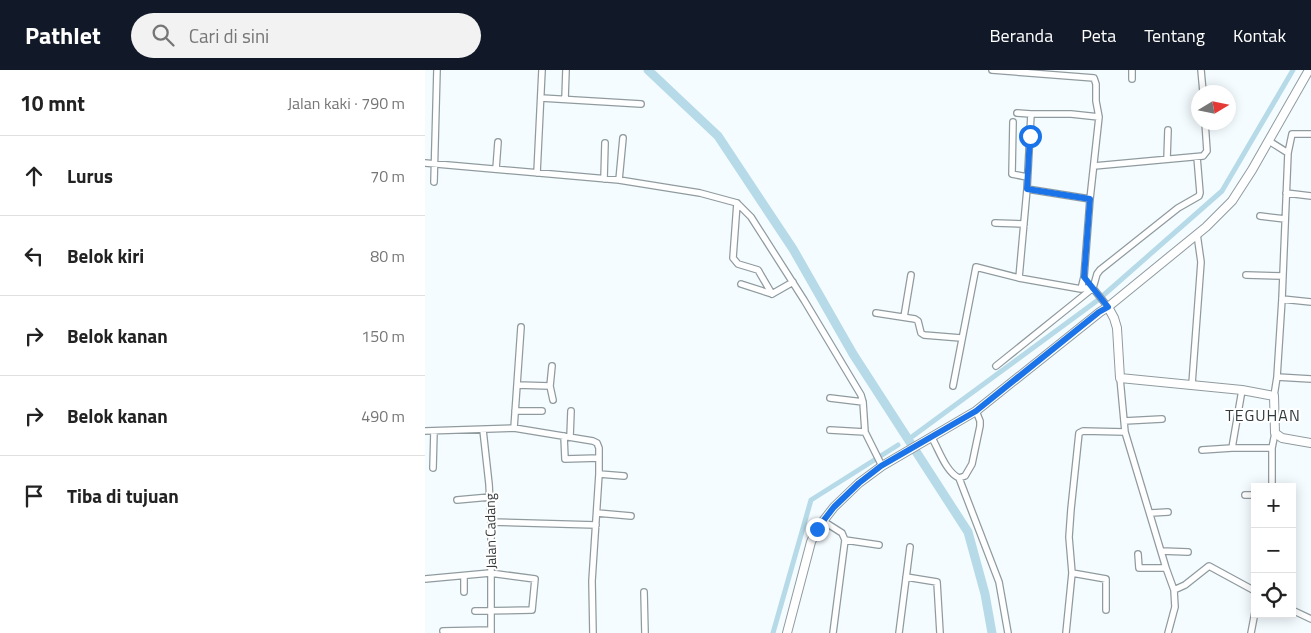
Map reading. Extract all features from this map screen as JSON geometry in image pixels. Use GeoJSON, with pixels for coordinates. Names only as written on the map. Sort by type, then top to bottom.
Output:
{"type":"FeatureCollection","features":[{"type":"Feature","properties":{"kind":"street"},"geometry":{"type":"LineString","coordinates":[[434,182],[437,70]]}},
{"type":"Feature","properties":{"kind":"street"},"geometry":{"type":"LineString","coordinates":[[537,173],[542,70]]}},
{"type":"Feature","properties":{"kind":"street"},"geometry":{"type":"LineString","coordinates":[[565,99],[566,70]]}},
{"type":"Feature","properties":{"kind":"street"},"geometry":{"type":"LineString","coordinates":[[992,70],[1073,77],[1092,76],[1095,78],[1099,117],[1084,277],[1081,288]]}},
{"type":"Feature","properties":{"kind":"street"},"geometry":{"type":"LineString","coordinates":[[1131,79],[1132,70]]}},
{"type":"Feature","properties":{"kind":"street"},"geometry":{"type":"LineString","coordinates":[[1201,70],[1202,85]]}},
{"type":"Feature","properties":{"kind":"street"},"geometry":{"type":"LineString","coordinates":[[787,633],[807,556],[817,529],[847,493],[881,464],[978,416],[1107,305],[1221,213],[1232,201],[1269,141],[1309,70]]}},
{"type":"Feature","properties":{"kind":"street"},"geometry":{"type":"LineString","coordinates":[[541,98],[641,104]]}},
{"type":"Feature","properties":{"kind":"street"},"geometry":{"type":"LineString","coordinates":[[1017,113],[1071,114],[1099,117]]}},
{"type":"Feature","properties":{"kind":"street"},"geometry":{"type":"LineString","coordinates":[[1019,278],[1031,114]]}},
{"type":"Feature","properties":{"kind":"street"},"geometry":{"type":"LineString","coordinates":[[1013,122],[1012,174],[1027,177]]}},
{"type":"Feature","properties":{"kind":"street"},"geometry":{"type":"LineString","coordinates":[[1167,159],[1168,130]]}},
{"type":"Feature","properties":{"kind":"street"},"geometry":{"type":"LineString","coordinates":[[1094,166],[1203,156],[1206,153],[1205,130]]}},
{"type":"Feature","properties":{"kind":"street"},"geometry":{"type":"LineString","coordinates":[[1272,483],[1272,448],[1275,433],[1274,396],[1282,299],[1288,153],[1292,134],[1311,134]]}},
{"type":"Feature","properties":{"kind":"street"},"geometry":{"type":"LineString","coordinates":[[619,180],[623,138]]}},
{"type":"Feature","properties":{"kind":"street"},"geometry":{"type":"LineString","coordinates":[[1269,141],[1288,153]]}},
{"type":"Feature","properties":{"kind":"street"},"geometry":{"type":"LineString","coordinates":[[496,169],[497,142]]}},
{"type":"Feature","properties":{"kind":"street"},"geometry":{"type":"LineString","coordinates":[[604,179],[605,143]]}},
{"type":"Feature","properties":{"kind":"street"},"geometry":{"type":"LineString","coordinates":[[996,366],[1093,288],[1100,270],[1178,208],[1200,195],[1197,156]]}},
{"type":"Feature","properties":{"kind":"street"},"geometry":{"type":"LineString","coordinates":[[425,163],[619,180],[700,193],[737,203],[751,217],[861,394],[865,432],[881,464]]}},
{"type":"Feature","properties":{"kind":"street"},"geometry":{"type":"LineString","coordinates":[[1027,189],[1090,199]]}},
{"type":"Feature","properties":{"kind":"street"},"geometry":{"type":"LineString","coordinates":[[1286,193],[1311,196]]}},
{"type":"Feature","properties":{"kind":"street"},"geometry":{"type":"LineString","coordinates":[[737,203],[733,258],[738,264],[759,270],[772,294]]}},
{"type":"Feature","properties":{"kind":"street"},"geometry":{"type":"LineString","coordinates":[[1260,216],[1285,219]]}},
{"type":"Feature","properties":{"kind":"street"},"geometry":{"type":"LineString","coordinates":[[995,222],[1024,224]]}},
{"type":"Feature","properties":{"kind":"street"},"geometry":{"type":"LineString","coordinates":[[1192,384],[1201,262],[1197,234]]}},
{"type":"Feature","properties":{"kind":"street"},"geometry":{"type":"LineString","coordinates":[[953,386],[976,267],[1019,278],[1081,288],[1093,288]]}},
{"type":"Feature","properties":{"kind":"street"},"geometry":{"type":"LineString","coordinates":[[904,317],[911,275]]}},
{"type":"Feature","properties":{"kind":"street"},"geometry":{"type":"LineString","coordinates":[[1246,275],[1283,276]]}},
{"type":"Feature","properties":{"kind":"street"},"geometry":{"type":"LineString","coordinates":[[1084,277],[1107,305],[1116,323],[1125,432],[1174,590],[1175,607],[1168,633]]}},
{"type":"Feature","properties":{"kind":"street"},"geometry":{"type":"LineString","coordinates":[[741,284],[772,294],[793,282]]}},
{"type":"Feature","properties":{"kind":"street"},"geometry":{"type":"LineString","coordinates":[[1282,299],[1311,302]]}},
{"type":"Feature","properties":{"kind":"street"},"geometry":{"type":"LineString","coordinates":[[876,313],[918,321],[922,334],[961,338]]}},
{"type":"Feature","properties":{"kind":"street"},"geometry":{"type":"LineString","coordinates":[[514,428],[521,327]]}},
{"type":"Feature","properties":{"kind":"street"},"geometry":{"type":"LineString","coordinates":[[551,366],[550,386],[553,400]]}},
{"type":"Feature","properties":{"kind":"street"},"geometry":{"type":"LineString","coordinates":[[1277,377],[1311,379]]}},
{"type":"Feature","properties":{"kind":"street"},"geometry":{"type":"LineString","coordinates":[[1120,378],[1192,384],[1274,396]]}},
{"type":"Feature","properties":{"kind":"street"},"geometry":{"type":"LineString","coordinates":[[517,385],[550,386]]}},
{"type":"Feature","properties":{"kind":"street"},"geometry":{"type":"LineString","coordinates":[[1232,448],[1242,390]]}},
{"type":"Feature","properties":{"kind":"street"},"geometry":{"type":"LineString","coordinates":[[830,398],[863,402]]}},
{"type":"Feature","properties":{"kind":"street"},"geometry":{"type":"LineString","coordinates":[[515,410],[542,411]]}},
{"type":"Feature","properties":{"kind":"street"},"geometry":{"type":"LineString","coordinates":[[571,411],[565,459],[599,458]]}},
{"type":"Feature","properties":{"kind":"street"},"geometry":{"type":"LineString","coordinates":[[959,478],[968,473],[972,464],[978,416]]}},
{"type":"Feature","properties":{"kind":"street"},"geometry":{"type":"LineString","coordinates":[[1123,421],[1162,419]]}},
{"type":"Feature","properties":{"kind":"street"},"geometry":{"type":"LineString","coordinates":[[425,431],[514,428],[595,441],[599,448],[599,474],[592,581],[593,633]]}},
{"type":"Feature","properties":{"kind":"street","name":"Jalan Cadang"},"geometry":{"type":"LineString","coordinates":[[483,430],[491,522],[491,631]]}},
{"type":"Feature","properties":{"kind":"street"},"geometry":{"type":"LineString","coordinates":[[830,430],[865,432]]}},
{"type":"Feature","properties":{"kind":"street"},"geometry":{"type":"LineString","coordinates":[[433,468],[434,431]]}},
{"type":"Feature","properties":{"kind":"street"},"geometry":{"type":"LineString","coordinates":[[1066,633],[1073,573],[1069,537],[1079,433],[1083,431],[1125,432]]}},
{"type":"Feature","properties":{"kind":"street"},"geometry":{"type":"LineString","coordinates":[[1275,433],[1282,438],[1311,443]]}},
{"type":"Feature","properties":{"kind":"street"},"geometry":{"type":"LineString","coordinates":[[932,438],[947,466],[959,478],[999,582],[1008,633]]}},
{"type":"Feature","properties":{"kind":"street"},"geometry":{"type":"LineString","coordinates":[[1202,450],[1272,448]]}},
{"type":"Feature","properties":{"kind":"street"},"geometry":{"type":"LineString","coordinates":[[599,474],[624,476]]}},
{"type":"Feature","properties":{"kind":"street"},"geometry":{"type":"LineString","coordinates":[[1245,495],[1251,496]]}},
{"type":"Feature","properties":{"kind":"street"},"geometry":{"type":"LineString","coordinates":[[457,500],[489,497]]}},
{"type":"Feature","properties":{"kind":"street"},"geometry":{"type":"LineString","coordinates":[[1151,513],[1169,512]]}},
{"type":"Feature","properties":{"kind":"street"},"geometry":{"type":"LineString","coordinates":[[597,513],[631,516]]}},
{"type":"Feature","properties":{"kind":"street"},"geometry":{"type":"LineString","coordinates":[[823,521],[842,533],[845,540],[833,633]]}},
{"type":"Feature","properties":{"kind":"street"},"geometry":{"type":"LineString","coordinates":[[491,522],[596,525]]}},
{"type":"Feature","properties":{"kind":"street"},"geometry":{"type":"LineString","coordinates":[[845,540],[879,545]]}},
{"type":"Feature","properties":{"kind":"street"},"geometry":{"type":"LineString","coordinates":[[899,633],[910,547]]}},
{"type":"Feature","properties":{"kind":"street"},"geometry":{"type":"LineString","coordinates":[[1161,551],[1189,552]]}},
{"type":"Feature","properties":{"kind":"street"},"geometry":{"type":"LineString","coordinates":[[1138,554],[1139,568],[1166,568]]}},
{"type":"Feature","properties":{"kind":"street"},"geometry":{"type":"LineString","coordinates":[[1174,590],[1185,585],[1209,566],[1251,589]]}},
{"type":"Feature","properties":{"kind":"street"},"geometry":{"type":"LineString","coordinates":[[425,579],[491,573],[533,578],[535,580],[532,610],[475,611]]}},
{"type":"Feature","properties":{"kind":"street"},"geometry":{"type":"LineString","coordinates":[[1073,573],[1106,578],[1106,610]]}},
{"type":"Feature","properties":{"kind":"street"},"geometry":{"type":"LineString","coordinates":[[464,576],[464,592]]}},
{"type":"Feature","properties":{"kind":"street"},"geometry":{"type":"LineString","coordinates":[[906,578],[937,582],[940,633]]}},
{"type":"Feature","properties":{"kind":"street"},"geometry":{"type":"LineString","coordinates":[[644,592],[645,633]]}},
{"type":"Feature","properties":{"kind":"street"},"geometry":{"type":"LineString","coordinates":[[1296,612],[1311,619]]}},
{"type":"Feature","properties":{"kind":"street"},"geometry":{"type":"LineString","coordinates":[[1251,633],[1254,618]]}},
{"type":"Feature","properties":{"kind":"street"},"geometry":{"type":"LineString","coordinates":[[443,631],[491,631]]}},
{"type":"Feature","properties":{"kind":"waterway"},"geometry":{"type":"LineString","coordinates":[[648,70],[718,136],[793,249],[853,354],[968,532],[985,594],[992,633]]}},
{"type":"Feature","properties":{"kind":"waterway"},"geometry":{"type":"LineString","coordinates":[[913,436],[1098,300],[1222,191],[1293,70]]}},
{"type":"Feature","properties":{"kind":"waterway"},"geometry":{"type":"LineString","coordinates":[[773,633],[811,500],[898,445]]}},
{"type":"Feature","properties":{"kind":"district","name":"TEGUHAN"},"geometry":{"type":"Point","coordinates":[1263,415]}},
{"type":"Feature","properties":{"kind":"route"},"geometry":{"type":"LineString","coordinates":[[817,529],[847,493],[881,466],[976,411],[1099,312],[1108,307],[1106,302],[1084,277],[1090,199],[1027,189],[1030,136]]}}]}
